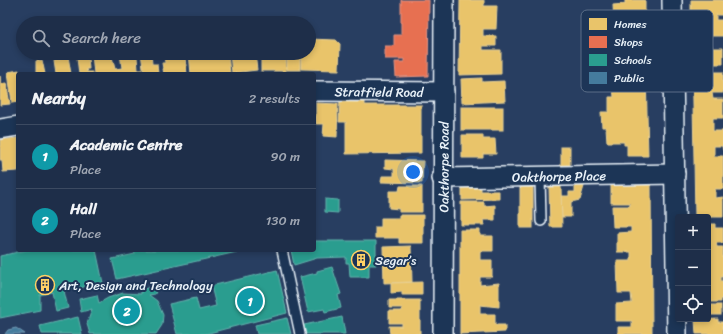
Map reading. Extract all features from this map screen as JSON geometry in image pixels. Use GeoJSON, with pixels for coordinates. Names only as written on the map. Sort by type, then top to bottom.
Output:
{"type":"FeatureCollection","features":[{"type":"Feature","properties":{"kind":"street","name":"Oakthorpe Road"},"geometry":{"type":"LineString","coordinates":[[443,334],[442,178],[444,0]]}},
{"type":"Feature","properties":{"kind":"street"},"geometry":{"type":"LineString","coordinates":[[672,0],[672,10]]}},
{"type":"Feature","properties":{"kind":"street","name":"Stratfield Road"},"geometry":{"type":"LineString","coordinates":[[316,91],[444,92]]}},
{"type":"Feature","properties":{"kind":"street"},"geometry":{"type":"LineString","coordinates":[[674,92],[677,334]]}},
{"type":"Feature","properties":{"kind":"street"},"geometry":{"type":"LineString","coordinates":[[0,129],[16,126]]}},
{"type":"Feature","properties":{"kind":"street","name":"Oakthorpe Place"},"geometry":{"type":"LineString","coordinates":[[442,178],[675,174]]}},
{"type":"Feature","properties":{"kind":"lane"},"geometry":{"type":"LineString","coordinates":[[540,177],[541,221]]}},
{"type":"Feature","properties":{"kind":"lane"},"geometry":{"type":"LineString","coordinates":[[282,252],[300,334]]}},
{"type":"Feature","properties":{"kind":"building: Homes"},"geometry":{"type":"Polygon","coordinates":[[[460,0],[484,0],[484,6],[497,6],[496,29],[483,29],[483,36],[496,36],[496,46],[483,46],[483,50],[501,50],[501,74],[459,75],[460,0]]]}},
{"type":"Feature","properties":{"kind":"building: Homes"},"geometry":{"type":"Polygon","coordinates":[[[625,0],[645,0],[645,10],[613,10],[613,5],[625,4],[625,0]]]}},
{"type":"Feature","properties":{"kind":"building: Homes"},"geometry":{"type":"Polygon","coordinates":[[[691,0],[723,0],[723,15],[716,15],[716,20],[723,20],[723,36],[713,36],[713,10],[691,10],[691,0]]]}},
{"type":"Feature","properties":{"kind":"building: Homes"},"geometry":{"type":"Polygon","coordinates":[[[316,39],[336,40],[340,44],[339,70],[301,69],[301,60],[316,60],[316,39]]]}},
{"type":"Feature","properties":{"kind":"building: Homes"},"geometry":{"type":"Polygon","coordinates":[[[713,48],[723,48],[723,64],[713,64],[713,48]]]}},
{"type":"Feature","properties":{"kind":"building: Homes"},"geometry":{"type":"Polygon","coordinates":[[[42,60],[45,72],[36,72],[36,61],[42,60]]]}},
{"type":"Feature","properties":{"kind":"building: Homes"},"geometry":{"type":"Polygon","coordinates":[[[69,60],[71,72],[56,72],[54,61],[69,60]]]}},
{"type":"Feature","properties":{"kind":"building: Homes"},"geometry":{"type":"Polygon","coordinates":[[[77,60],[88,60],[89,69],[86,69],[87,72],[79,72],[77,60]]]}},
{"type":"Feature","properties":{"kind":"building: Homes"},"geometry":{"type":"Polygon","coordinates":[[[93,60],[113,60],[115,69],[122,68],[121,60],[137,60],[138,70],[143,70],[144,72],[94,72],[93,60]]]}},
{"type":"Feature","properties":{"kind":"building: Homes"},"geometry":{"type":"Polygon","coordinates":[[[142,60],[152,60],[152,64],[157,64],[158,72],[144,72],[142,60]]]}},
{"type":"Feature","properties":{"kind":"building: Homes"},"geometry":{"type":"Polygon","coordinates":[[[165,60],[185,60],[187,72],[164,72],[162,63],[165,63],[165,60]]]}},
{"type":"Feature","properties":{"kind":"building: Homes"},"geometry":{"type":"Polygon","coordinates":[[[190,60],[229,60],[230,72],[191,72],[190,60]]]}},
{"type":"Feature","properties":{"kind":"building: Homes"},"geometry":{"type":"Polygon","coordinates":[[[231,60],[256,60],[257,70],[232,72],[231,60]]]}},
{"type":"Feature","properties":{"kind":"building: Homes"},"geometry":{"type":"Polygon","coordinates":[[[261,60],[286,60],[286,71],[261,71],[261,60]]]}},
{"type":"Feature","properties":{"kind":"building: Homes"},"geometry":{"type":"Polygon","coordinates":[[[287,60],[300,60],[300,70],[287,70],[287,60]]]}},
{"type":"Feature","properties":{"kind":"building: Homes"},"geometry":{"type":"Polygon","coordinates":[[[19,70],[19,72],[16,72],[16,102],[12,103],[8,72],[19,70]]]}},
{"type":"Feature","properties":{"kind":"building: Homes"},"geometry":{"type":"Polygon","coordinates":[[[713,72],[723,72],[723,93],[712,93],[713,99],[723,99],[723,118],[713,118],[713,131],[723,131],[723,150],[722,146],[714,146],[714,156],[723,156],[723,189],[715,189],[715,198],[723,197],[723,217],[711,217],[711,214],[695,214],[693,92],[713,92],[713,72]]]}},
{"type":"Feature","properties":{"kind":"building: Homes"},"geometry":{"type":"Polygon","coordinates":[[[0,76],[1,84],[6,83],[10,104],[0,105],[0,76]]]}},
{"type":"Feature","properties":{"kind":"building: Homes"},"geometry":{"type":"Polygon","coordinates":[[[482,78],[482,82],[504,81],[505,101],[462,103],[461,79],[482,78]]]}},
{"type":"Feature","properties":{"kind":"building: Homes"},"geometry":{"type":"Polygon","coordinates":[[[614,92],[646,92],[648,156],[627,156],[627,145],[624,145],[624,142],[607,142],[606,127],[602,127],[601,112],[609,112],[609,97],[614,97],[614,92]]]}},
{"type":"Feature","properties":{"kind":"building: Homes"},"geometry":{"type":"Polygon","coordinates":[[[340,100],[365,100],[365,105],[421,105],[421,153],[346,154],[346,122],[339,122],[340,100]]]}},
{"type":"Feature","properties":{"kind":"building: Homes"},"geometry":{"type":"Polygon","coordinates":[[[316,103],[338,104],[337,137],[323,136],[324,124],[316,124],[316,103]]]}},
{"type":"Feature","properties":{"kind":"building: Homes"},"geometry":{"type":"Polygon","coordinates":[[[461,107],[503,107],[503,130],[461,130],[461,107]]]}},
{"type":"Feature","properties":{"kind":"building: Homes"},"geometry":{"type":"Polygon","coordinates":[[[462,135],[483,135],[483,139],[495,139],[496,154],[483,154],[483,158],[462,158],[462,135]]]}},
{"type":"Feature","properties":{"kind":"building: Homes"},"geometry":{"type":"Polygon","coordinates":[[[16,138],[16,171],[3,172],[2,160],[0,160],[0,140],[16,138]]]}},
{"type":"Feature","properties":{"kind":"building: Homes"},"geometry":{"type":"Polygon","coordinates":[[[561,147],[570,147],[570,165],[561,165],[561,147]]]}},
{"type":"Feature","properties":{"kind":"building: Homes"},"geometry":{"type":"Polygon","coordinates":[[[385,160],[423,161],[422,183],[381,182],[382,176],[394,176],[394,169],[385,168],[385,160]]]}},
{"type":"Feature","properties":{"kind":"building: Homes"},"geometry":{"type":"Polygon","coordinates":[[[611,182],[651,182],[652,334],[618,334],[618,327],[632,327],[632,321],[616,321],[616,304],[632,303],[631,293],[618,293],[617,261],[631,261],[631,252],[617,252],[617,233],[631,232],[631,227],[613,227],[612,206],[630,206],[630,203],[611,203],[611,182]]]}},
{"type":"Feature","properties":{"kind":"building: Homes"},"geometry":{"type":"Polygon","coordinates":[[[585,183],[580,200],[571,202],[571,217],[562,217],[561,196],[569,196],[569,192],[575,192],[575,184],[585,183]]]}},
{"type":"Feature","properties":{"kind":"building: Homes"},"geometry":{"type":"Polygon","coordinates":[[[400,186],[422,186],[422,212],[399,212],[399,209],[389,208],[389,191],[399,191],[400,186]]]}},
{"type":"Feature","properties":{"kind":"building: Homes"},"geometry":{"type":"Polygon","coordinates":[[[462,186],[481,186],[481,191],[499,191],[499,199],[462,200],[462,186]]]}},
{"type":"Feature","properties":{"kind":"building: Homes"},"geometry":{"type":"Polygon","coordinates":[[[520,187],[533,187],[533,228],[520,228],[520,187]]]}},
{"type":"Feature","properties":{"kind":"building: Homes"},"geometry":{"type":"Polygon","coordinates":[[[549,187],[561,187],[562,227],[550,227],[549,187]]]}},
{"type":"Feature","properties":{"kind":"building: Homes"},"geometry":{"type":"Polygon","coordinates":[[[461,202],[484,202],[484,206],[495,205],[495,220],[483,220],[484,225],[461,225],[461,202]]]}},
{"type":"Feature","properties":{"kind":"building: Homes"},"geometry":{"type":"Polygon","coordinates":[[[399,215],[423,215],[423,243],[399,243],[399,238],[375,238],[375,227],[381,227],[381,218],[399,218],[399,215]]]}},
{"type":"Feature","properties":{"kind":"building: Homes"},"geometry":{"type":"Polygon","coordinates":[[[711,224],[715,224],[715,228],[723,228],[723,243],[716,243],[717,247],[723,247],[723,277],[721,277],[721,281],[723,281],[723,299],[721,299],[721,302],[711,302],[711,224]]]}},
{"type":"Feature","properties":{"kind":"building: Homes"},"geometry":{"type":"Polygon","coordinates":[[[460,230],[480,230],[480,236],[493,236],[493,251],[480,251],[480,260],[492,260],[492,277],[480,277],[480,285],[499,283],[499,307],[480,305],[480,314],[495,314],[495,325],[505,325],[505,332],[460,334],[460,230]]]}},
{"type":"Feature","properties":{"kind":"building: Homes"},"geometry":{"type":"Polygon","coordinates":[[[411,246],[412,282],[384,283],[383,247],[411,246]]]}},
{"type":"Feature","properties":{"kind":"building: Homes"},"geometry":{"type":"Polygon","coordinates":[[[422,282],[422,295],[402,295],[402,292],[391,293],[391,283],[422,282]]]}},
{"type":"Feature","properties":{"kind":"building: Homes"},"geometry":{"type":"Polygon","coordinates":[[[389,300],[420,300],[420,334],[390,334],[389,326],[402,326],[402,323],[389,323],[389,311],[402,311],[402,308],[389,308],[389,300]]]}},
{"type":"Feature","properties":{"kind":"building: Homes"},"geometry":{"type":"Polygon","coordinates":[[[711,305],[721,305],[721,315],[711,315],[711,305]]]}},
{"type":"Feature","properties":{"kind":"building: Homes"},"geometry":{"type":"Polygon","coordinates":[[[711,319],[718,319],[718,322],[723,322],[723,334],[696,334],[695,322],[711,322],[711,319]]]}},
{"type":"Feature","properties":{"kind":"building: Shops"},"geometry":{"type":"Polygon","coordinates":[[[401,0],[429,0],[428,76],[396,77],[395,62],[404,62],[404,59],[385,59],[385,46],[394,46],[394,35],[401,35],[401,0]]]}},
{"type":"Feature","properties":{"kind":"building: Schools"},"geometry":{"type":"Polygon","coordinates":[[[325,199],[338,200],[338,213],[325,212],[325,199]]]}},
{"type":"Feature","properties":{"kind":"building: Schools","name":"Segar’s"},"geometry":{"type":"Polygon","coordinates":[[[316,241],[376,241],[376,265],[369,265],[369,277],[350,277],[349,263],[346,263],[346,257],[317,258],[294,265],[291,252],[316,252],[316,241]]]}},
{"type":"Feature","properties":{"kind":"building: Schools","name":"Art, Design and Technology"},"geometry":{"type":"Polygon","coordinates":[[[18,252],[96,252],[103,283],[64,291],[68,308],[56,311],[52,292],[40,295],[40,310],[0,318],[0,256],[18,252]]]}},
{"type":"Feature","properties":{"kind":"building: Schools"},"geometry":{"type":"Polygon","coordinates":[[[134,252],[237,252],[117,279],[112,259],[135,254],[134,252]]]}},
{"type":"Feature","properties":{"kind":"building: Schools"},"geometry":{"type":"Polygon","coordinates":[[[332,267],[341,294],[338,295],[341,308],[325,312],[324,309],[308,312],[300,277],[317,273],[317,271],[332,267]]]}},
{"type":"Feature","properties":{"kind":"building: Schools"},"geometry":{"type":"Polygon","coordinates":[[[277,270],[287,313],[205,334],[177,334],[169,304],[196,298],[199,310],[216,306],[211,286],[277,270]]]}},
{"type":"Feature","properties":{"kind":"building: Schools"},"geometry":{"type":"Polygon","coordinates":[[[155,287],[155,294],[149,295],[157,301],[163,315],[162,325],[156,334],[90,334],[87,324],[92,309],[81,312],[79,299],[97,295],[99,303],[123,293],[141,294],[141,290],[155,287]]]}},
{"type":"Feature","properties":{"kind":"building: Schools"},"geometry":{"type":"Polygon","coordinates":[[[78,317],[82,334],[42,334],[40,326],[78,317]]]}},
{"type":"Feature","properties":{"kind":"building: Schools"},"geometry":{"type":"Polygon","coordinates":[[[342,317],[345,334],[306,334],[304,325],[342,317]]]}},
{"type":"Feature","properties":{"kind":"building: Schools"},"geometry":{"type":"Polygon","coordinates":[[[287,318],[291,334],[257,334],[255,325],[287,318]]]}},
{"type":"Feature","properties":{"kind":"building: Public"},"geometry":{"type":"Polygon","coordinates":[[[16,328],[25,334],[5,334],[8,330],[16,328]]]}},
{"type":"Feature","properties":{"kind":"place","name":"Segar’s"},"geometry":{"type":"Point","coordinates":[361,260]}},
{"type":"Feature","properties":{"kind":"place","name":"Art, Design and Technology"},"geometry":{"type":"Point","coordinates":[45,285]}},
{"type":"Feature","properties":{"kind":"place","name":"Academic Centre"},"geometry":{"type":"Point","coordinates":[250,301]}},
{"type":"Feature","properties":{"kind":"place","name":"Hall"},"geometry":{"type":"Point","coordinates":[127,311]}}]}
